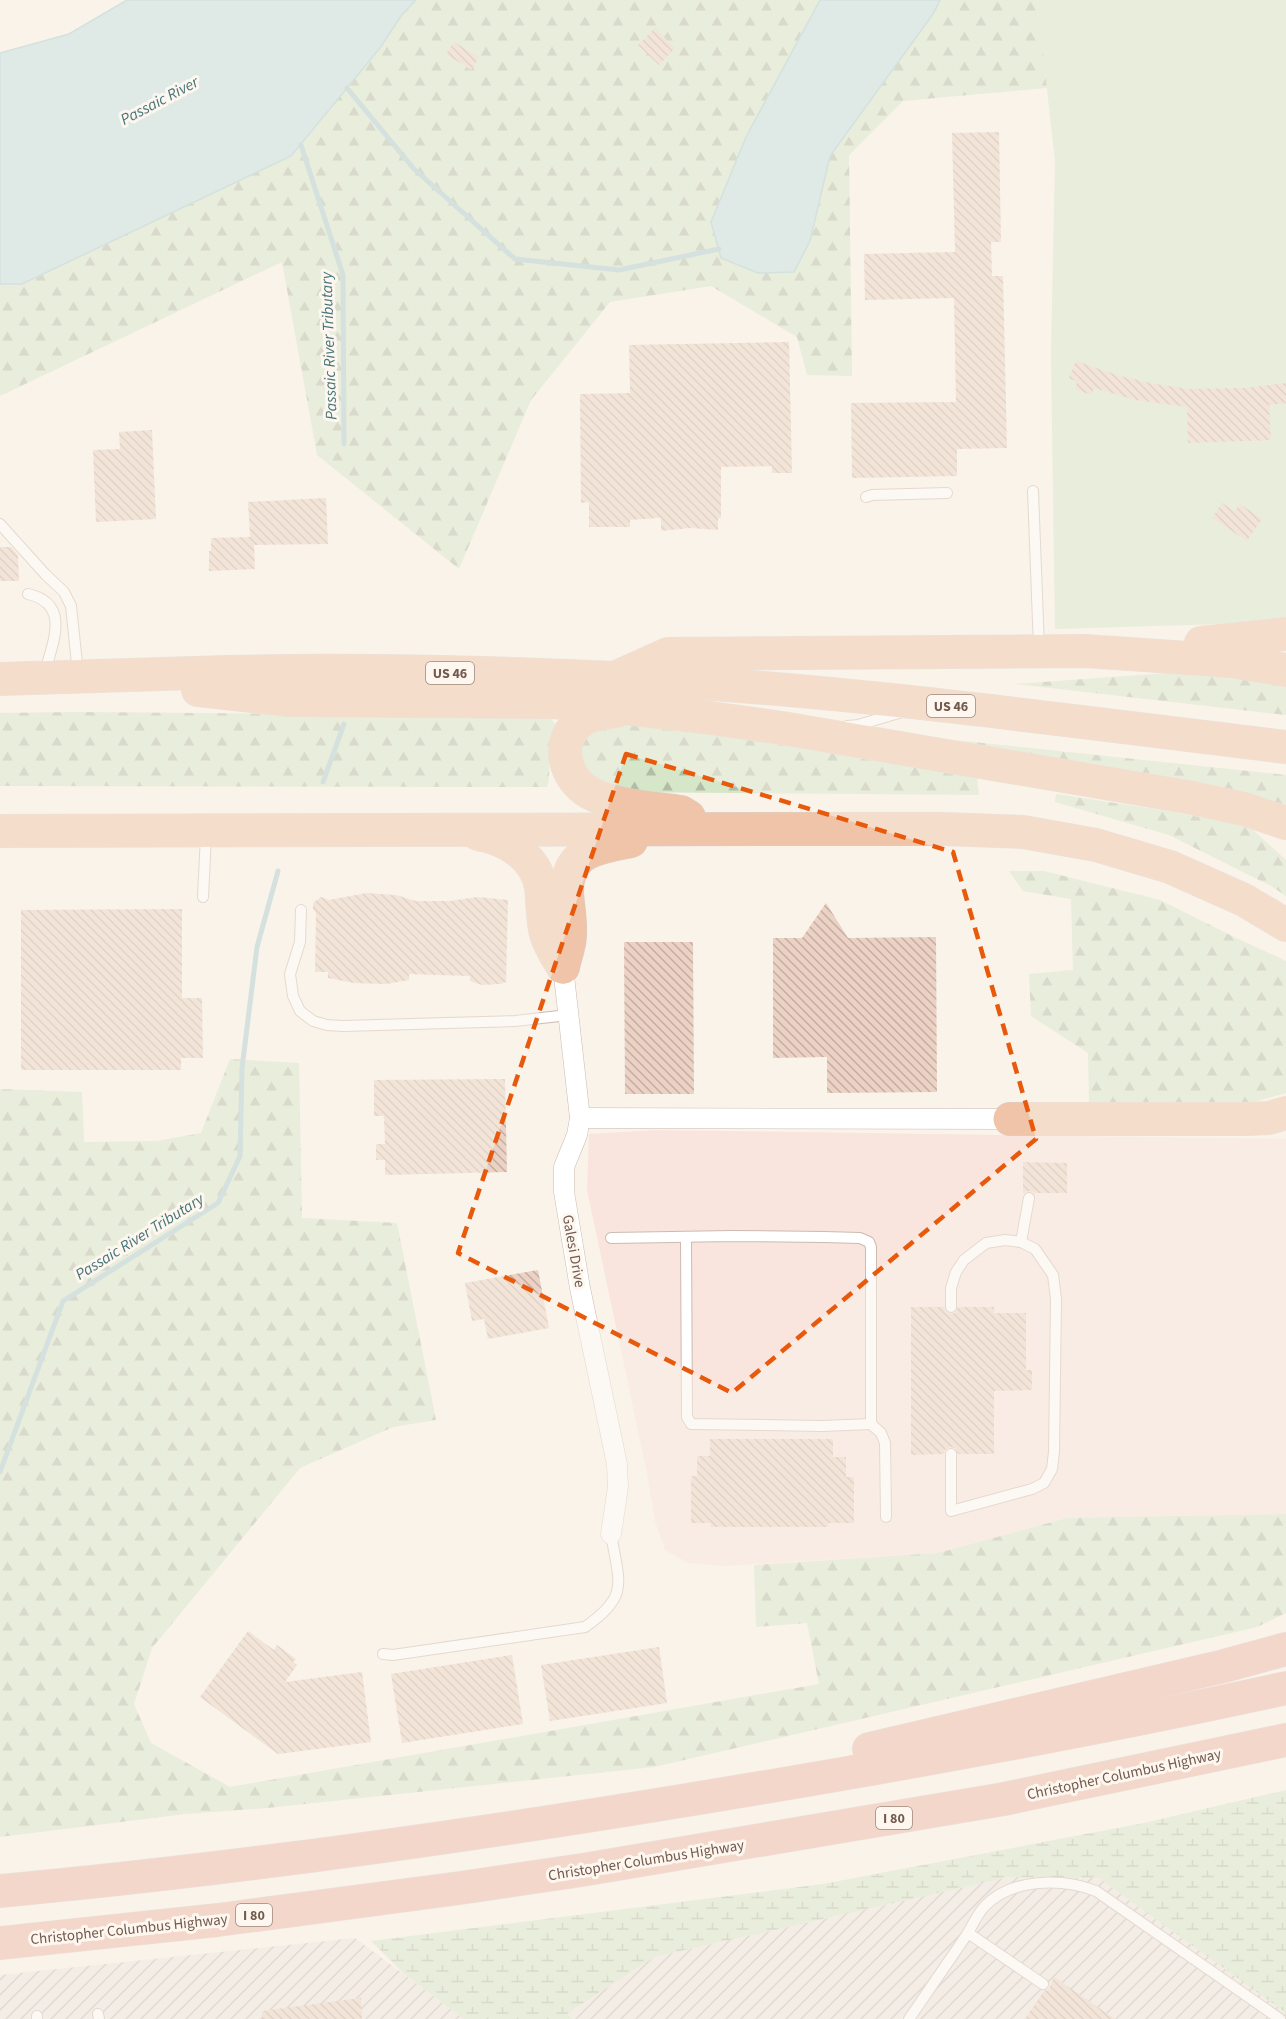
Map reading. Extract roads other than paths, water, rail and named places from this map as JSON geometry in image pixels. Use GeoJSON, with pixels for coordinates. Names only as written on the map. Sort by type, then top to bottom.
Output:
{"type":"FeatureCollection","features":[{"type":"Feature","properties":{"kind":"highway"},"geometry":{"type":"LineString","coordinates":[[615,678],[668,654],[1084,651],[1286,634]]}},
{"type":"Feature","properties":{"kind":"highway"},"geometry":{"type":"LineString","coordinates":[[1084,651],[1232,660],[1286,670]]}},
{"type":"Feature","properties":{"kind":"highway","name":"US 46"},"geometry":{"type":"LineString","coordinates":[[0,680],[286,671],[422,672],[615,678],[749,687],[931,704],[1286,747]]}},
{"type":"Feature","properties":{"kind":"highway"},"geometry":{"type":"LineString","coordinates":[[79,677],[290,700],[548,702],[590,704],[705,717],[1187,797],[1244,810],[1286,823]]}},
{"type":"Feature","properties":{"kind":"highway"},"geometry":{"type":"LineString","coordinates":[[630,709],[593,714],[571,729],[566,741],[565,753],[567,766],[573,778],[581,788],[593,795],[628,804],[681,812],[698,829]]}},
{"type":"Feature","properties":{"kind":"highway"},"geometry":{"type":"LineString","coordinates":[[450,829],[503,841],[515,848],[532,865],[541,886],[546,935],[562,967]]}},
{"type":"Feature","properties":{"kind":"highway"},"geometry":{"type":"LineString","coordinates":[[562,967],[571,937],[568,880],[571,867],[578,858],[589,851],[601,848],[698,829]]}},
{"type":"Feature","properties":{"kind":"highway"},"geometry":{"type":"LineString","coordinates":[[0,831],[698,829],[1023,832],[1115,850],[1170,867],[1244,900],[1286,925]]}},
{"type":"Feature","properties":{"kind":"highway"},"geometry":{"type":"LineString","coordinates":[[1010,1119],[1248,1119],[1269,1118],[1286,1113]]}},
{"type":"Feature","properties":{"kind":"highway"},"geometry":{"type":"LineString","coordinates":[[1165,1680],[1286,1632]]}},
{"type":"Feature","properties":{"kind":"highway"},"geometry":{"type":"LineString","coordinates":[[750,1790],[788,1768],[1165,1680],[1286,1649]]}},
{"type":"Feature","properties":{"kind":"highway"},"geometry":{"type":"LineString","coordinates":[[0,1891],[402,1843],[750,1790],[1004,1745],[1286,1688]]}},
{"type":"Feature","properties":{"kind":"highway","name":"Christopher Columbus Highway"},"geometry":{"type":"LineString","coordinates":[[0,1943],[218,1920],[593,1869],[1004,1799],[1283,1741]]}},
{"type":"Feature","properties":{"kind":"street","name":"Galesi Drive"},"geometry":{"type":"LineString","coordinates":[[562,967],[580,1118],[577,1135],[564,1167],[564,1192],[580,1288],[617,1464],[618,1487],[611,1534]]}},
{"type":"Feature","properties":{"kind":"street"},"geometry":{"type":"LineString","coordinates":[[580,1118],[1010,1119]]}},
{"type":"Feature","properties":{"kind":"lane"},"geometry":{"type":"LineString","coordinates":[[1033,491],[1039,652]]}},
{"type":"Feature","properties":{"kind":"lane"},"geometry":{"type":"LineString","coordinates":[[866,497],[947,493]]}},
{"type":"Feature","properties":{"kind":"lane"},"geometry":{"type":"LineString","coordinates":[[0,524],[68,599],[74,624],[79,677]]}},
{"type":"Feature","properties":{"kind":"lane"},"geometry":{"type":"LineString","coordinates":[[28,594],[37,596],[50,605],[56,619],[43,678]]}},
{"type":"Feature","properties":{"kind":"lane"},"geometry":{"type":"LineString","coordinates":[[782,728],[858,725],[931,704]]}},
{"type":"Feature","properties":{"kind":"lane"},"geometry":{"type":"LineString","coordinates":[[203,897],[206,832]]}},
{"type":"Feature","properties":{"kind":"lane"},"geometry":{"type":"LineString","coordinates":[[301,910],[300,942],[292,966],[291,989],[300,1011],[313,1021],[343,1026],[515,1021],[568,1015]]}},
{"type":"Feature","properties":{"kind":"lane"},"geometry":{"type":"LineString","coordinates":[[1020,1242],[1029,1198]]}},
{"type":"Feature","properties":{"kind":"lane"},"geometry":{"type":"LineString","coordinates":[[611,1238],[732,1236],[860,1238],[869,1242],[871,1247],[871,1424]]}},
{"type":"Feature","properties":{"kind":"lane"},"geometry":{"type":"LineString","coordinates":[[686,1237],[687,1416],[691,1424],[823,1426],[871,1424],[881,1433],[885,1443],[886,1517]]}},
{"type":"Feature","properties":{"kind":"lane"},"geometry":{"type":"LineString","coordinates":[[951,1307],[951,1288],[956,1272],[974,1250],[986,1243],[1005,1240],[1020,1242],[1035,1250],[1053,1275],[1056,1299],[1056,1424],[1052,1469],[1044,1483],[1032,1489],[951,1511],[951,1454]]}},
{"type":"Feature","properties":{"kind":"lane"},"geometry":{"type":"LineString","coordinates":[[383,1654],[393,1655],[585,1627],[602,1615],[614,1602],[619,1586],[611,1534]]}},
{"type":"Feature","properties":{"kind":"lane"},"geometry":{"type":"LineString","coordinates":[[909,2019],[984,1907],[996,1897],[1013,1889],[1049,1883],[1083,1886],[1096,1891],[1280,2019]]}},
{"type":"Feature","properties":{"kind":"lane"},"geometry":{"type":"LineString","coordinates":[[968,1933],[1043,1984]]}},
{"type":"Feature","properties":{"kind":"water","name":"Passaic River"},"geometry":{"type":"Polygon","coordinates":[[[127,0],[416,0],[401,16],[380,48],[291,156],[22,284],[0,284],[0,53],[69,34],[127,0]]]}},
{"type":"Feature","properties":{"kind":"water"},"geometry":{"type":"Polygon","coordinates":[[[820,0],[940,0],[933,14],[830,156],[810,241],[794,272],[758,273],[721,258],[711,222],[746,137],[820,0]]]}},
{"type":"Feature","properties":{"kind":"waterway","name":"Passaic River Tributary"},"geometry":{"type":"LineString","coordinates":[[347,88],[414,169],[515,259],[619,270],[719,249]]}},
{"type":"Feature","properties":{"kind":"waterway","name":"Passaic River Tributary"},"geometry":{"type":"LineString","coordinates":[[301,145],[343,275],[344,444]]}},
{"type":"Feature","properties":{"kind":"waterway","name":"Passaic River Tributary"},"geometry":{"type":"LineString","coordinates":[[323,782],[344,724]]}},
{"type":"Feature","properties":{"kind":"waterway","name":"Passaic River Tributary"},"geometry":{"type":"LineString","coordinates":[[0,1472],[63,1301],[218,1203],[240,1156],[242,1068],[257,947],[278,871]]}}]}
